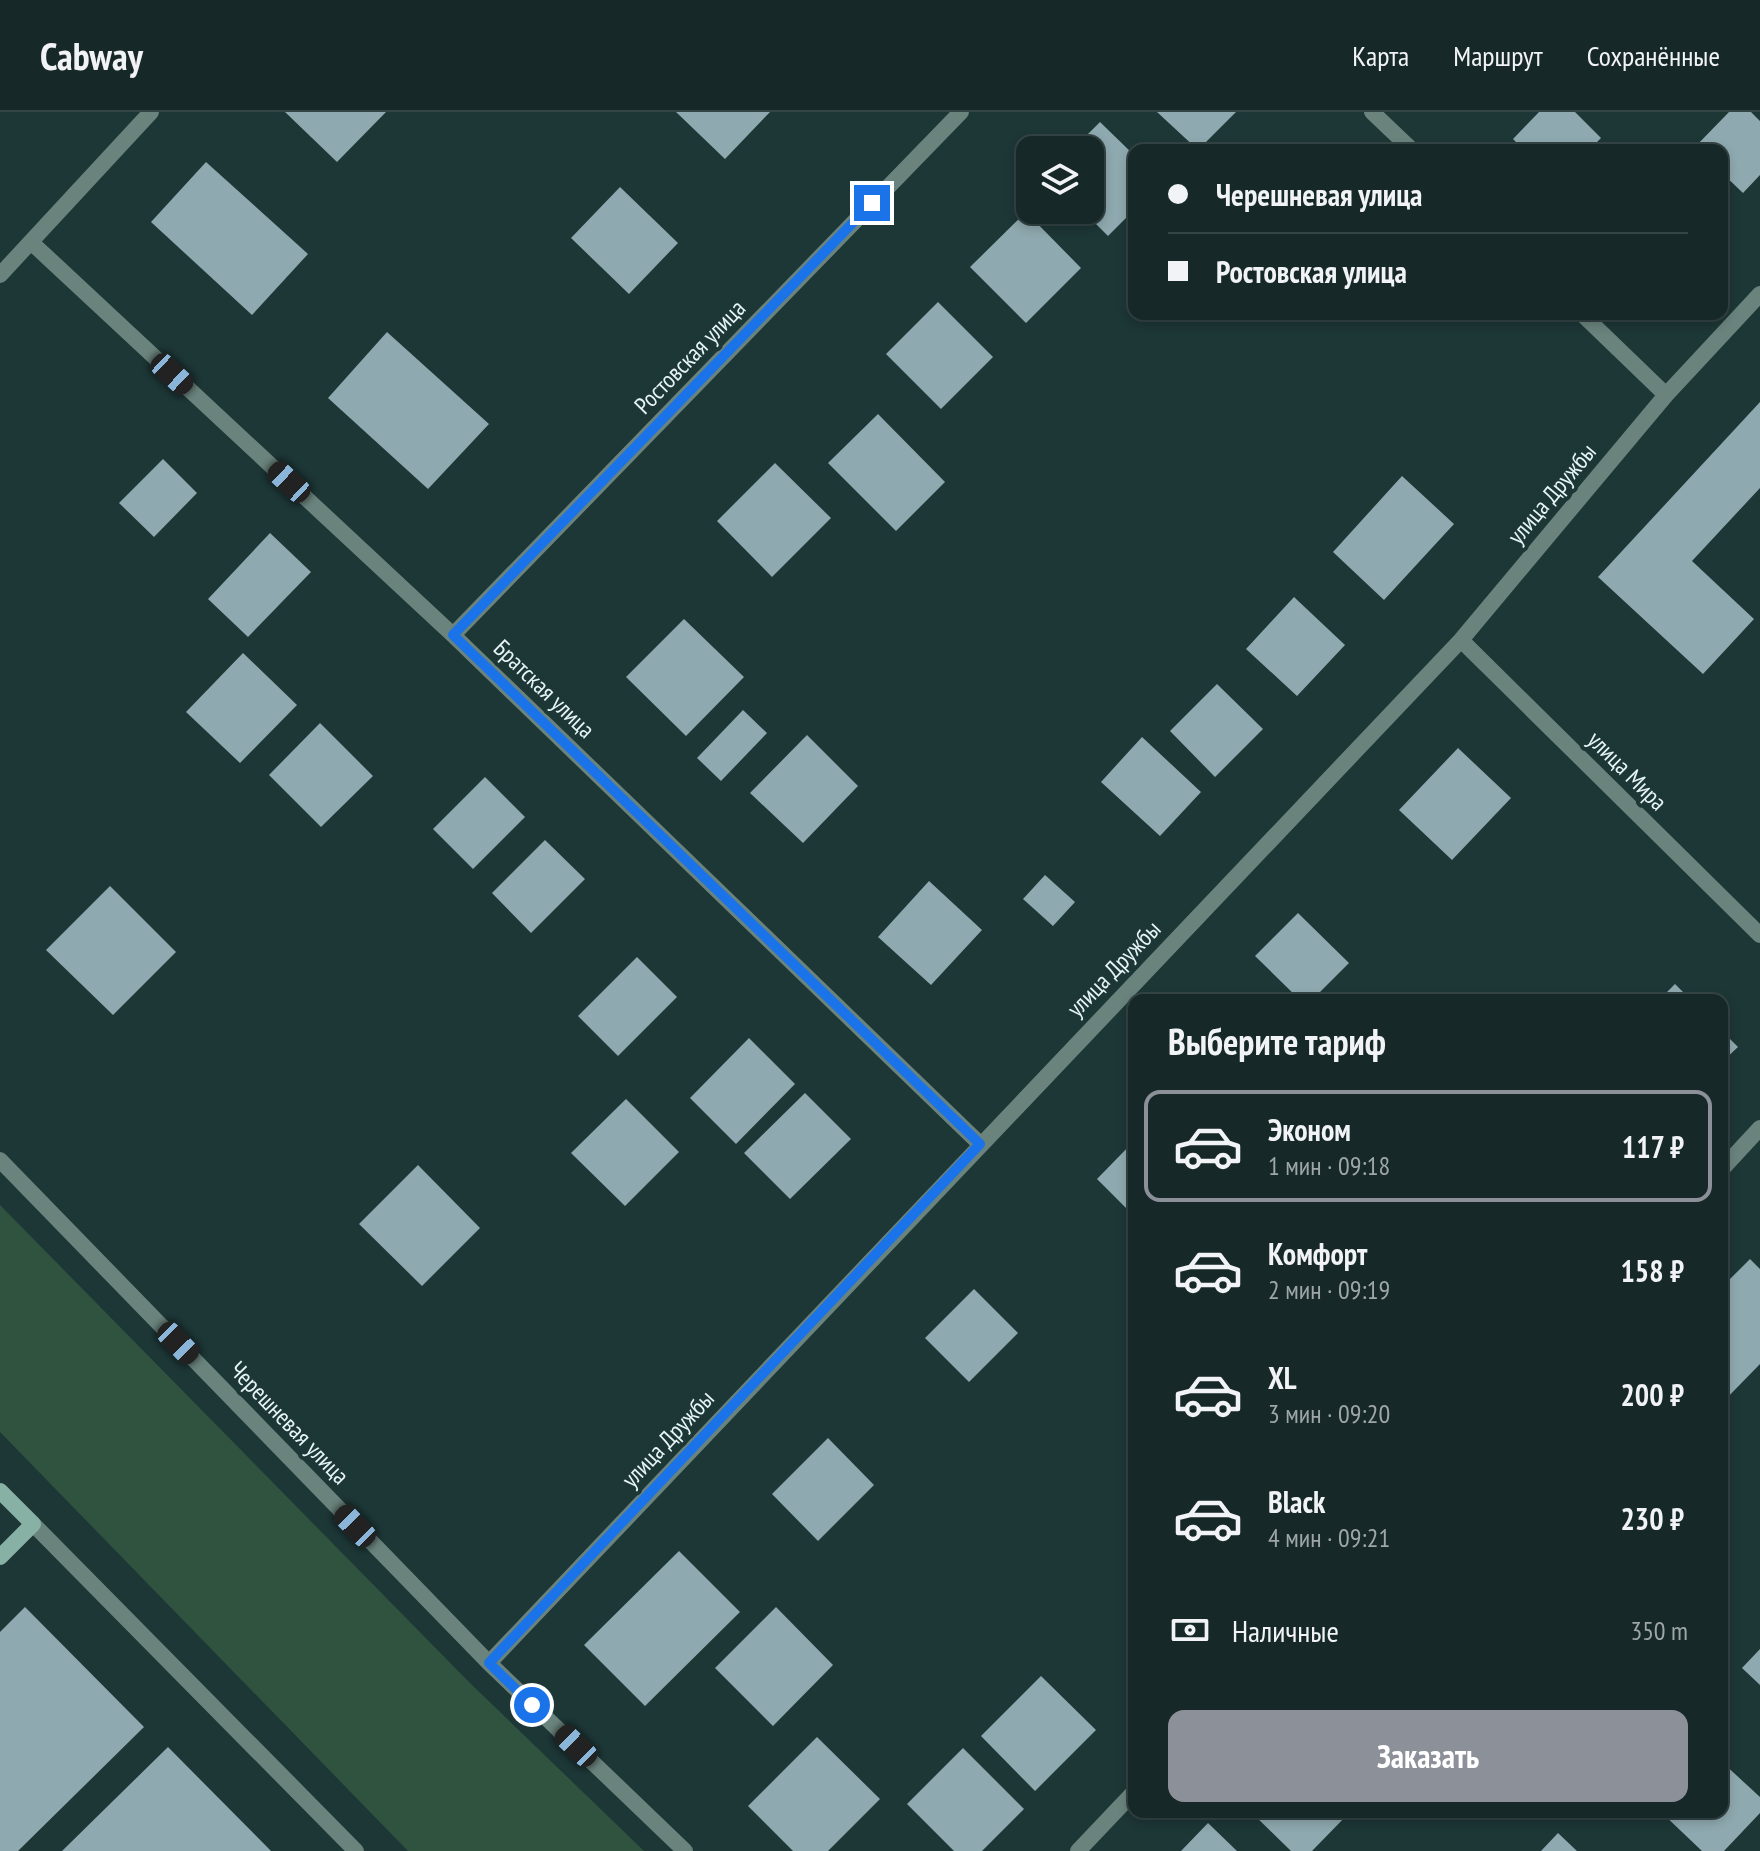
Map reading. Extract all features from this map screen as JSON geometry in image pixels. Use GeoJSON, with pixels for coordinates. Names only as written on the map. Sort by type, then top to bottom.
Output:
{"type":"FeatureCollection","features":[{"type":"Feature","properties":{"kind":"street"},"geometry":{"type":"LineString","coordinates":[[0,275],[151,112]]}},
{"type":"Feature","properties":{"kind":"street","name":"Ростовская улица"},"geometry":{"type":"LineString","coordinates":[[453,635],[961,112]]}},
{"type":"Feature","properties":{"kind":"street"},"geometry":{"type":"LineString","coordinates":[[1372,112],[1406,144]]}},
{"type":"Feature","properties":{"kind":"street","name":"Братская улица"},"geometry":{"type":"LineString","coordinates":[[32,243],[453,635],[980,1144]]}},
{"type":"Feature","properties":{"kind":"street","name":"улица Дружбы"},"geometry":{"type":"LineString","coordinates":[[489,1663],[1461,640],[1666,395],[1760,294]]}},
{"type":"Feature","properties":{"kind":"street"},"geometry":{"type":"LineString","coordinates":[[1588,320],[1666,395]]}},
{"type":"Feature","properties":{"kind":"street","name":"улица Мира"},"geometry":{"type":"LineString","coordinates":[[1461,640],[1760,935]]}},
{"type":"Feature","properties":{"kind":"street"},"geometry":{"type":"LineString","coordinates":[[1728,1163],[1760,1128]]}},
{"type":"Feature","properties":{"kind":"street","name":"Черешневая улица"},"geometry":{"type":"LineString","coordinates":[[0,1160],[489,1663],[685,1851]]}},
{"type":"Feature","properties":{"kind":"street"},"geometry":{"type":"LineString","coordinates":[[0,1491],[356,1851]]}},
{"type":"Feature","properties":{"kind":"street"},"geometry":{"type":"LineString","coordinates":[[0,1557],[33,1524]]}},
{"type":"Feature","properties":{"kind":"street"},"geometry":{"type":"LineString","coordinates":[[1078,1851],[1128,1798]]}},
{"type":"Feature","properties":{"kind":"green space"},"geometry":{"type":"Polygon","coordinates":[[[0,1205],[469,1682],[644,1851],[408,1851],[0,1432],[0,1205]]]}},
{"type":"Feature","properties":{"kind":"building"},"geometry":{"type":"Polygon","coordinates":[[[285,112],[386,112],[337,162],[285,112]]]}},
{"type":"Feature","properties":{"kind":"building"},"geometry":{"type":"Polygon","coordinates":[[[676,112],[770,112],[725,159],[676,112]]]}},
{"type":"Feature","properties":{"kind":"building"},"geometry":{"type":"Polygon","coordinates":[[[1157,112],[1236,112],[1204,144],[1192,144],[1157,112]]]}},
{"type":"Feature","properties":{"kind":"building"},"geometry":{"type":"Polygon","coordinates":[[[1539,112],[1575,112],[1601,138],[1595,144],[1518,144],[1513,139],[1539,112]]]}},
{"type":"Feature","properties":{"kind":"building"},"geometry":{"type":"Polygon","coordinates":[[[1729,112],[1751,112],[1760,121],[1760,175],[1743,193],[1728,179],[1728,144],[1698,144],[1729,112]]]}},
{"type":"Feature","properties":{"kind":"building"},"geometry":{"type":"Polygon","coordinates":[[[1100,122],[1128,149],[1128,216],[1108,236],[1096,224],[1104,224],[1104,136],[1086,136],[1100,122]]]}},
{"type":"Feature","properties":{"kind":"building"},"geometry":{"type":"Polygon","coordinates":[[[206,162],[308,254],[252,315],[151,222],[206,162]]]}},
{"type":"Feature","properties":{"kind":"building"},"geometry":{"type":"Polygon","coordinates":[[[620,187],[678,243],[629,294],[571,238],[620,187]]]}},
{"type":"Feature","properties":{"kind":"building"},"geometry":{"type":"Polygon","coordinates":[[[1016,222],[1038,224],[1081,268],[1026,323],[970,267],[1016,222]]]}},
{"type":"Feature","properties":{"kind":"building"},"geometry":{"type":"Polygon","coordinates":[[[938,302],[993,357],[941,409],[886,354],[938,302]]]}},
{"type":"Feature","properties":{"kind":"building"},"geometry":{"type":"Polygon","coordinates":[[[387,332],[489,424],[428,489],[328,398],[387,332]]]}},
{"type":"Feature","properties":{"kind":"building"},"geometry":{"type":"Polygon","coordinates":[[[1760,402],[1760,488],[1692,561],[1754,619],[1703,674],[1598,577],[1760,402]]]}},
{"type":"Feature","properties":{"kind":"building"},"geometry":{"type":"Polygon","coordinates":[[[878,414],[945,482],[896,531],[828,463],[878,414]]]}},
{"type":"Feature","properties":{"kind":"building"},"geometry":{"type":"Polygon","coordinates":[[[163,459],[197,493],[154,537],[119,503],[163,459]]]}},
{"type":"Feature","properties":{"kind":"building"},"geometry":{"type":"Polygon","coordinates":[[[775,463],[831,518],[772,577],[717,521],[775,463]]]}},
{"type":"Feature","properties":{"kind":"building"},"geometry":{"type":"Polygon","coordinates":[[[1402,476],[1454,524],[1384,600],[1333,552],[1402,476]]]}},
{"type":"Feature","properties":{"kind":"building"},"geometry":{"type":"Polygon","coordinates":[[[270,533],[311,572],[248,637],[208,599],[270,533]]]}},
{"type":"Feature","properties":{"kind":"building"},"geometry":{"type":"Polygon","coordinates":[[[1294,597],[1345,645],[1297,696],[1246,649],[1294,597]]]}},
{"type":"Feature","properties":{"kind":"building"},"geometry":{"type":"Polygon","coordinates":[[[684,619],[744,677],[686,736],[626,677],[684,619]]]}},
{"type":"Feature","properties":{"kind":"building"},"geometry":{"type":"Polygon","coordinates":[[[243,653],[297,705],[240,763],[186,712],[243,653]]]}},
{"type":"Feature","properties":{"kind":"building"},"geometry":{"type":"Polygon","coordinates":[[[1217,684],[1263,729],[1215,777],[1170,731],[1217,684]]]}},
{"type":"Feature","properties":{"kind":"building"},"geometry":{"type":"Polygon","coordinates":[[[743,710],[767,733],[721,781],[697,758],[743,710]]]}},
{"type":"Feature","properties":{"kind":"building"},"geometry":{"type":"Polygon","coordinates":[[[320,723],[373,776],[321,827],[269,775],[320,723]]]}},
{"type":"Feature","properties":{"kind":"building"},"geometry":{"type":"Polygon","coordinates":[[[807,735],[858,786],[803,843],[750,793],[807,735]]]}},
{"type":"Feature","properties":{"kind":"building"},"geometry":{"type":"Polygon","coordinates":[[[1142,737],[1201,792],[1160,836],[1101,782],[1142,737]]]}},
{"type":"Feature","properties":{"kind":"building"},"geometry":{"type":"Polygon","coordinates":[[[1458,748],[1511,798],[1452,860],[1399,810],[1458,748]]]}},
{"type":"Feature","properties":{"kind":"building"},"geometry":{"type":"Polygon","coordinates":[[[485,777],[525,817],[473,869],[433,829],[485,777]]]}},
{"type":"Feature","properties":{"kind":"building"},"geometry":{"type":"Polygon","coordinates":[[[545,840],[585,879],[531,933],[492,893],[545,840]]]}},
{"type":"Feature","properties":{"kind":"building"},"geometry":{"type":"Polygon","coordinates":[[[1045,875],[1075,902],[1053,926],[1023,899],[1045,875]]]}},
{"type":"Feature","properties":{"kind":"building"},"geometry":{"type":"Polygon","coordinates":[[[929,881],[982,930],[931,985],[878,937],[929,881]]]}},
{"type":"Feature","properties":{"kind":"building"},"geometry":{"type":"Polygon","coordinates":[[[110,886],[176,952],[113,1015],[46,950],[110,886]]]}},
{"type":"Feature","properties":{"kind":"building"},"geometry":{"type":"Polygon","coordinates":[[[1298,913],[1349,963],[1318,994],[1294,994],[1255,956],[1298,913]]]}},
{"type":"Feature","properties":{"kind":"building"},"geometry":{"type":"Polygon","coordinates":[[[637,957],[677,997],[618,1056],[578,1016],[637,957]]]}},
{"type":"Feature","properties":{"kind":"building"},"geometry":{"type":"Polygon","coordinates":[[[1675,984],[1685,994],[1665,994],[1675,984]]]}},
{"type":"Feature","properties":{"kind":"building"},"geometry":{"type":"Polygon","coordinates":[[[1728,1037],[1738,1047],[1728,1056],[1728,1037]]]}},
{"type":"Feature","properties":{"kind":"building"},"geometry":{"type":"Polygon","coordinates":[[[749,1038],[795,1084],[736,1144],[690,1098],[749,1038]]]}},
{"type":"Feature","properties":{"kind":"building"},"geometry":{"type":"Polygon","coordinates":[[[805,1093],[851,1139],[790,1199],[744,1153],[805,1093]]]}},
{"type":"Feature","properties":{"kind":"building"},"geometry":{"type":"Polygon","coordinates":[[[626,1099],[679,1152],[625,1206],[571,1153],[626,1099]]]}},
{"type":"Feature","properties":{"kind":"building"},"geometry":{"type":"Polygon","coordinates":[[[1128,1147],[1128,1210],[1097,1179],[1128,1147]]]}},
{"type":"Feature","properties":{"kind":"building"},"geometry":{"type":"Polygon","coordinates":[[[418,1165],[480,1228],[422,1286],[359,1224],[418,1165]]]}},
{"type":"Feature","properties":{"kind":"building"},"geometry":{"type":"Polygon","coordinates":[[[1750,1259],[1760,1269],[1760,1364],[1728,1397],[1728,1281],[1750,1259]]]}},
{"type":"Feature","properties":{"kind":"building"},"geometry":{"type":"Polygon","coordinates":[[[974,1289],[1018,1333],[969,1382],[925,1338],[974,1289]]]}},
{"type":"Feature","properties":{"kind":"building"},"geometry":{"type":"Polygon","coordinates":[[[828,1438],[874,1485],[818,1541],[772,1494],[828,1438]]]}},
{"type":"Feature","properties":{"kind":"building"},"geometry":{"type":"Polygon","coordinates":[[[679,1551],[740,1612],[645,1706],[584,1645],[679,1551]]]}},
{"type":"Feature","properties":{"kind":"building"},"geometry":{"type":"Polygon","coordinates":[[[25,1607],[144,1727],[18,1851],[0,1851],[0,1632],[25,1607]]]}},
{"type":"Feature","properties":{"kind":"building"},"geometry":{"type":"Polygon","coordinates":[[[776,1607],[833,1665],[773,1726],[715,1668],[776,1607]]]}},
{"type":"Feature","properties":{"kind":"building"},"geometry":{"type":"Polygon","coordinates":[[[1760,1649],[1760,1685],[1742,1668],[1760,1649]]]}},
{"type":"Feature","properties":{"kind":"building"},"geometry":{"type":"Polygon","coordinates":[[[1041,1676],[1096,1730],[1035,1791],[981,1736],[1041,1676]]]}},
{"type":"Feature","properties":{"kind":"building"},"geometry":{"type":"Polygon","coordinates":[[[817,1737],[880,1799],[828,1851],[793,1851],[748,1806],[817,1737]]]}},
{"type":"Feature","properties":{"kind":"building"},"geometry":{"type":"Polygon","coordinates":[[[168,1747],[271,1851],[62,1851],[168,1747]]]}},
{"type":"Feature","properties":{"kind":"building"},"geometry":{"type":"Polygon","coordinates":[[[963,1748],[1024,1809],[982,1851],[954,1851],[907,1804],[963,1748]]]}},
{"type":"Feature","properties":{"kind":"building"},"geometry":{"type":"Polygon","coordinates":[[[1728,1768],[1760,1797],[1760,1813],[1724,1851],[1702,1851],[1667,1818],[1728,1818],[1728,1768]]]}},
{"type":"Feature","properties":{"kind":"building"},"geometry":{"type":"Polygon","coordinates":[[[1257,1818],[1344,1818],[1312,1851],[1291,1851],[1257,1818]]]}},
{"type":"Feature","properties":{"kind":"building"},"geometry":{"type":"Polygon","coordinates":[[[1208,1823],[1237,1851],[1181,1851],[1208,1823]]]}},
{"type":"Feature","properties":{"kind":"building"},"geometry":{"type":"Polygon","coordinates":[[[1558,1833],[1577,1851],[1541,1851],[1558,1833]]]}},
{"type":"Feature","properties":{"kind":"route"},"geometry":{"type":"LineString","coordinates":[[532,1705],[489,1663],[980,1144],[453,635],[872,203]]}}]}
